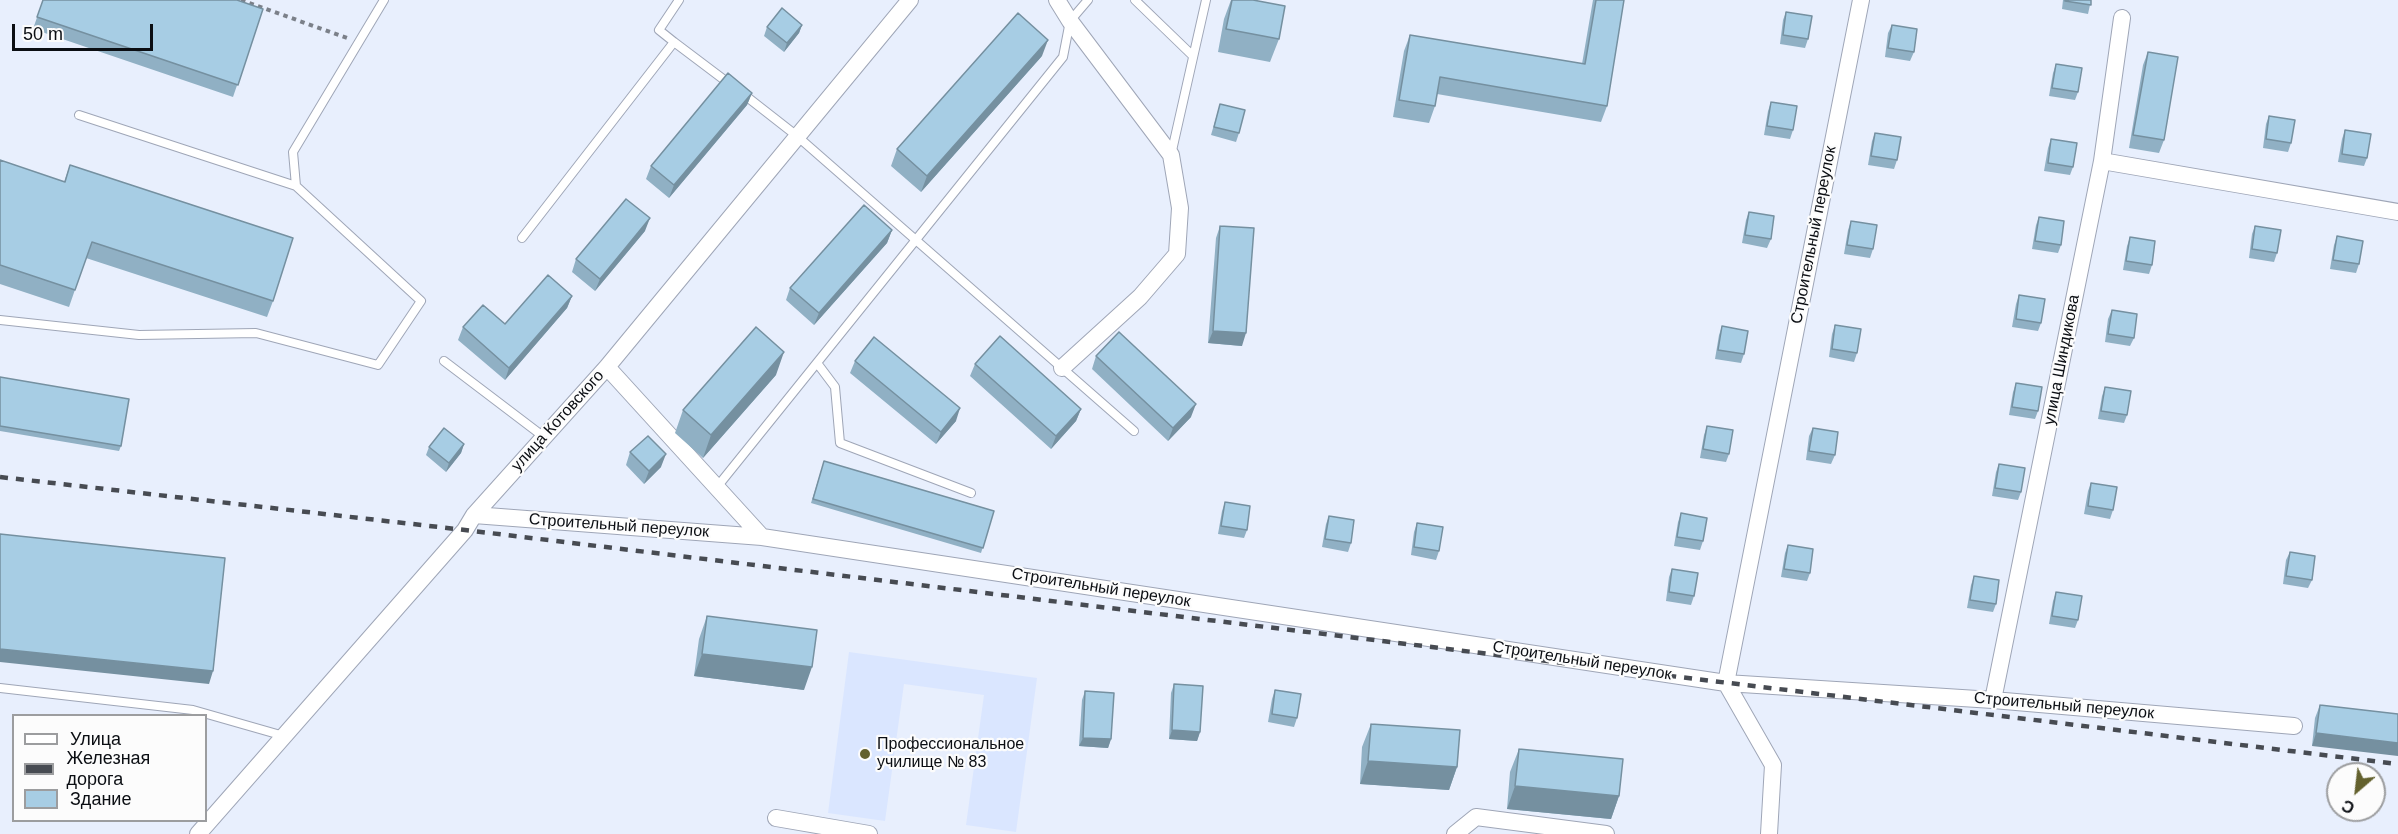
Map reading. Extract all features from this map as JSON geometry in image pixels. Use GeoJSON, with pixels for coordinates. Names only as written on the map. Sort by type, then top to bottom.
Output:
{"type":"FeatureCollection","features":[{"type":"Feature","properties":{"kind":"street","name":"улица Котовского"},"geometry":{"type":"LineString","coordinates":[[198,834],[465,530],[474,515],[607,367],[909,0]]}},
{"type":"Feature","properties":{"kind":"street"},"geometry":{"type":"LineString","coordinates":[[1057,0],[1070,21],[1171,155],[1180,208],[1177,254],[1140,297],[1062,368]]}},
{"type":"Feature","properties":{"kind":"street","name":"Строительный переулок"},"geometry":{"type":"LineString","coordinates":[[1726,683],[1861,0]]}},
{"type":"Feature","properties":{"kind":"street","name":"улица Шиндикова"},"geometry":{"type":"LineString","coordinates":[[1993,700],[2102,161],[2122,18]]}},
{"type":"Feature","properties":{"kind":"street"},"geometry":{"type":"LineString","coordinates":[[2102,161],[2398,212]]}},
{"type":"Feature","properties":{"kind":"street"},"geometry":{"type":"LineString","coordinates":[[607,367],[762,537]]}},
{"type":"Feature","properties":{"kind":"street","name":"Строительный переулок"},"geometry":{"type":"LineString","coordinates":[[474,515],[762,537],[1726,683],[1993,700],[2294,726]]}},
{"type":"Feature","properties":{"kind":"street"},"geometry":{"type":"LineString","coordinates":[[1726,683],[1773,765],[1769,834]]}},
{"type":"Feature","properties":{"kind":"street"},"geometry":{"type":"LineString","coordinates":[[1455,834],[1476,817],[1606,834]]}},
{"type":"Feature","properties":{"kind":"street"},"geometry":{"type":"LineString","coordinates":[[776,818],[869,834]]}},
{"type":"Feature","properties":{"kind":"lane"},"geometry":{"type":"LineString","coordinates":[[296,186],[292,152],[384,0]]}},
{"type":"Feature","properties":{"kind":"lane"},"geometry":{"type":"LineString","coordinates":[[679,0],[658,30],[797,136],[1134,431]]}},
{"type":"Feature","properties":{"kind":"lane"},"geometry":{"type":"LineString","coordinates":[[717,488],[1063,57],[1070,21],[1088,0]]}},
{"type":"Feature","properties":{"kind":"lane"},"geometry":{"type":"LineString","coordinates":[[1135,0],[1193,56]]}},
{"type":"Feature","properties":{"kind":"lane"},"geometry":{"type":"LineString","coordinates":[[1171,155],[1206,0]]}},
{"type":"Feature","properties":{"kind":"lane"},"geometry":{"type":"LineString","coordinates":[[522,238],[674,42]]}},
{"type":"Feature","properties":{"kind":"lane"},"geometry":{"type":"LineString","coordinates":[[0,320],[139,335],[256,333],[378,365],[421,301],[296,186],[79,115]]}},
{"type":"Feature","properties":{"kind":"lane"},"geometry":{"type":"LineString","coordinates":[[444,361],[544,437]]}},
{"type":"Feature","properties":{"kind":"lane"},"geometry":{"type":"LineString","coordinates":[[817,363],[835,387],[840,443],[971,493]]}},
{"type":"Feature","properties":{"kind":"lane"},"geometry":{"type":"LineString","coordinates":[[0,688],[193,710],[284,736]]}},
{"type":"Feature","properties":{"kind":"path"},"geometry":{"type":"LineString","coordinates":[[241,0],[358,43]]}},
{"type":"Feature","properties":{"kind":"shaded area","name":"Профессиональное училище № 83"},"geometry":{"type":"Polygon","coordinates":[[[849,652],[1037,678],[1016,832],[966,825],[984,695],[904,684],[885,821],[828,813],[849,652]]]}},
{"type":"Feature","properties":{"kind":"building"},"geometry":{"type":"Polygon","coordinates":[[[43,0],[237,0],[263,9],[238,85],[37,17],[43,0]]]}},
{"type":"Feature","properties":{"kind":"building"},"geometry":{"type":"Polygon","coordinates":[[[1232,0],[1253,0],[1285,6],[1279,39],[1226,29],[1232,0]]]}},
{"type":"Feature","properties":{"kind":"building"},"geometry":{"type":"Polygon","coordinates":[[[1596,0],[1624,0],[1607,106],[1440,77],[1435,106],[1399,100],[1410,35],[1585,64],[1596,0]]]}},
{"type":"Feature","properties":{"kind":"building"},"geometry":{"type":"Polygon","coordinates":[[[2091,0],[2091,5],[2065,1],[2091,0]]]}},
{"type":"Feature","properties":{"kind":"building"},"geometry":{"type":"Polygon","coordinates":[[[782,8],[802,25],[787,43],[767,27],[782,8]]]}},
{"type":"Feature","properties":{"kind":"building"},"geometry":{"type":"Polygon","coordinates":[[[1786,12],[1812,16],[1808,39],[1783,35],[1786,12]]]}},
{"type":"Feature","properties":{"kind":"building"},"geometry":{"type":"Polygon","coordinates":[[[1018,13],[1048,40],[927,176],[897,149],[1018,13]]]}},
{"type":"Feature","properties":{"kind":"building"},"geometry":{"type":"Polygon","coordinates":[[[1892,25],[1917,29],[1914,52],[1888,48],[1892,25]]]}},
{"type":"Feature","properties":{"kind":"building"},"geometry":{"type":"Polygon","coordinates":[[[2148,52],[2178,57],[2164,140],[2133,135],[2148,52]]]}},
{"type":"Feature","properties":{"kind":"building"},"geometry":{"type":"Polygon","coordinates":[[[2056,64],[2082,68],[2078,92],[2052,88],[2056,64]]]}},
{"type":"Feature","properties":{"kind":"building"},"geometry":{"type":"Polygon","coordinates":[[[728,73],[752,93],[674,185],[651,166],[728,73]]]}},
{"type":"Feature","properties":{"kind":"building"},"geometry":{"type":"Polygon","coordinates":[[[1771,102],[1797,106],[1793,130],[1767,126],[1771,102]]]}},
{"type":"Feature","properties":{"kind":"building"},"geometry":{"type":"Polygon","coordinates":[[[1220,104],[1245,110],[1239,133],[1214,127],[1220,104]]]}},
{"type":"Feature","properties":{"kind":"building"},"geometry":{"type":"Polygon","coordinates":[[[2269,116],[2295,120],[2291,143],[2266,139],[2269,116]]]}},
{"type":"Feature","properties":{"kind":"building"},"geometry":{"type":"Polygon","coordinates":[[[2345,130],[2371,134],[2367,158],[2342,154],[2345,130]]]}},
{"type":"Feature","properties":{"kind":"building"},"geometry":{"type":"Polygon","coordinates":[[[1875,133],[1901,137],[1897,160],[1871,156],[1875,133]]]}},
{"type":"Feature","properties":{"kind":"building"},"geometry":{"type":"Polygon","coordinates":[[[2051,139],[2077,143],[2073,167],[2048,163],[2051,139]]]}},
{"type":"Feature","properties":{"kind":"building"},"geometry":{"type":"Polygon","coordinates":[[[0,160],[65,182],[70,165],[293,238],[273,301],[92,242],[75,290],[0,265],[0,160]]]}},
{"type":"Feature","properties":{"kind":"building"},"geometry":{"type":"Polygon","coordinates":[[[626,199],[650,218],[600,279],[576,259],[626,199]]]}},
{"type":"Feature","properties":{"kind":"building"},"geometry":{"type":"Polygon","coordinates":[[[864,205],[892,230],[819,313],[790,288],[864,205]]]}},
{"type":"Feature","properties":{"kind":"building"},"geometry":{"type":"Polygon","coordinates":[[[1749,212],[1774,216],[1771,239],[1745,235],[1749,212]]]}},
{"type":"Feature","properties":{"kind":"building"},"geometry":{"type":"Polygon","coordinates":[[[2039,217],[2064,221],[2061,245],[2035,241],[2039,217]]]}},
{"type":"Feature","properties":{"kind":"building"},"geometry":{"type":"Polygon","coordinates":[[[1851,221],[1877,225],[1873,249],[1847,245],[1851,221]]]}},
{"type":"Feature","properties":{"kind":"building"},"geometry":{"type":"Polygon","coordinates":[[[1220,226],[1254,228],[1246,333],[1213,331],[1220,226]]]}},
{"type":"Feature","properties":{"kind":"building"},"geometry":{"type":"Polygon","coordinates":[[[2255,226],[2281,230],[2277,253],[2252,249],[2255,226]]]}},
{"type":"Feature","properties":{"kind":"building"},"geometry":{"type":"Polygon","coordinates":[[[2337,236],[2363,241],[2359,264],[2333,260],[2337,236]]]}},
{"type":"Feature","properties":{"kind":"building"},"geometry":{"type":"Polygon","coordinates":[[[2130,237],[2155,241],[2152,265],[2126,261],[2130,237]]]}},
{"type":"Feature","properties":{"kind":"building"},"geometry":{"type":"Polygon","coordinates":[[[548,275],[572,296],[509,368],[463,327],[483,305],[505,324],[548,275]]]}},
{"type":"Feature","properties":{"kind":"building"},"geometry":{"type":"Polygon","coordinates":[[[2019,295],[2045,299],[2041,323],[2016,319],[2019,295]]]}},
{"type":"Feature","properties":{"kind":"building"},"geometry":{"type":"Polygon","coordinates":[[[2112,310],[2137,314],[2134,338],[2108,334],[2112,310]]]}},
{"type":"Feature","properties":{"kind":"building"},"geometry":{"type":"Polygon","coordinates":[[[1835,325],[1861,329],[1857,353],[1832,349],[1835,325]]]}},
{"type":"Feature","properties":{"kind":"building"},"geometry":{"type":"Polygon","coordinates":[[[1722,326],[1748,331],[1744,354],[1718,350],[1722,326]]]}},
{"type":"Feature","properties":{"kind":"building"},"geometry":{"type":"Polygon","coordinates":[[[756,327],[784,352],[711,435],[683,410],[756,327]]]}},
{"type":"Feature","properties":{"kind":"building"},"geometry":{"type":"Polygon","coordinates":[[[1119,332],[1196,404],[1173,428],[1096,356],[1119,332]]]}},
{"type":"Feature","properties":{"kind":"building"},"geometry":{"type":"Polygon","coordinates":[[[1000,336],[1081,409],[1056,436],[975,364],[1000,336]]]}},
{"type":"Feature","properties":{"kind":"building"},"geometry":{"type":"Polygon","coordinates":[[[874,337],[960,408],[941,432],[855,361],[874,337]]]}},
{"type":"Feature","properties":{"kind":"building"},"geometry":{"type":"Polygon","coordinates":[[[0,377],[129,399],[121,446],[0,426],[0,377]]]}},
{"type":"Feature","properties":{"kind":"building"},"geometry":{"type":"Polygon","coordinates":[[[2016,383],[2042,387],[2038,411],[2012,407],[2016,383]]]}},
{"type":"Feature","properties":{"kind":"building"},"geometry":{"type":"Polygon","coordinates":[[[2105,387],[2131,391],[2127,415],[2101,411],[2105,387]]]}},
{"type":"Feature","properties":{"kind":"building"},"geometry":{"type":"Polygon","coordinates":[[[1707,426],[1733,430],[1729,454],[1703,449],[1707,426]]]}},
{"type":"Feature","properties":{"kind":"building"},"geometry":{"type":"Polygon","coordinates":[[[444,428],[464,444],[449,463],[429,447],[444,428]]]}},
{"type":"Feature","properties":{"kind":"building"},"geometry":{"type":"Polygon","coordinates":[[[1813,428],[1838,432],[1835,455],[1809,451],[1813,428]]]}},
{"type":"Feature","properties":{"kind":"building"},"geometry":{"type":"Polygon","coordinates":[[[648,436],[666,454],[649,471],[630,452],[648,436]]]}},
{"type":"Feature","properties":{"kind":"building"},"geometry":{"type":"Polygon","coordinates":[[[824,461],[994,511],[983,548],[813,499],[824,461]]]}},
{"type":"Feature","properties":{"kind":"building"},"geometry":{"type":"Polygon","coordinates":[[[1999,464],[2025,468],[2021,492],[1995,488],[1999,464]]]}},
{"type":"Feature","properties":{"kind":"building"},"geometry":{"type":"Polygon","coordinates":[[[2091,483],[2117,487],[2113,510],[2088,506],[2091,483]]]}},
{"type":"Feature","properties":{"kind":"building"},"geometry":{"type":"Polygon","coordinates":[[[1225,502],[1250,506],[1247,530],[1221,526],[1225,502]]]}},
{"type":"Feature","properties":{"kind":"building"},"geometry":{"type":"Polygon","coordinates":[[[1681,513],[1707,518],[1703,541],[1677,537],[1681,513]]]}},
{"type":"Feature","properties":{"kind":"building"},"geometry":{"type":"Polygon","coordinates":[[[1329,516],[1354,520],[1351,543],[1325,539],[1329,516]]]}},
{"type":"Feature","properties":{"kind":"building"},"geometry":{"type":"Polygon","coordinates":[[[1417,523],[1443,527],[1439,551],[1414,547],[1417,523]]]}},
{"type":"Feature","properties":{"kind":"building"},"geometry":{"type":"Polygon","coordinates":[[[0,534],[225,558],[213,671],[0,649],[0,534]]]}},
{"type":"Feature","properties":{"kind":"building"},"geometry":{"type":"Polygon","coordinates":[[[1788,545],[1813,549],[1810,573],[1784,569],[1788,545]]]}},
{"type":"Feature","properties":{"kind":"building"},"geometry":{"type":"Polygon","coordinates":[[[2290,552],[2315,556],[2312,580],[2286,576],[2290,552]]]}},
{"type":"Feature","properties":{"kind":"building"},"geometry":{"type":"Polygon","coordinates":[[[1672,569],[1698,573],[1694,596],[1669,592],[1672,569]]]}},
{"type":"Feature","properties":{"kind":"building"},"geometry":{"type":"Polygon","coordinates":[[[1974,576],[1999,580],[1996,604],[1970,600],[1974,576]]]}},
{"type":"Feature","properties":{"kind":"building"},"geometry":{"type":"Polygon","coordinates":[[[2056,592],[2082,596],[2078,620],[2052,616],[2056,592]]]}},
{"type":"Feature","properties":{"kind":"building"},"geometry":{"type":"Polygon","coordinates":[[[707,616],[817,630],[812,667],[702,654],[707,616]]]}},
{"type":"Feature","properties":{"kind":"building"},"geometry":{"type":"Polygon","coordinates":[[[1174,684],[1203,686],[1200,732],[1172,730],[1174,684]]]}},
{"type":"Feature","properties":{"kind":"building"},"geometry":{"type":"Polygon","coordinates":[[[1275,690],[1301,694],[1297,718],[1272,714],[1275,690]]]}},
{"type":"Feature","properties":{"kind":"building"},"geometry":{"type":"Polygon","coordinates":[[[1085,691],[1114,693],[1111,739],[1083,738],[1085,691]]]}},
{"type":"Feature","properties":{"kind":"building"},"geometry":{"type":"Polygon","coordinates":[[[2320,705],[2398,714],[2398,743],[2316,733],[2320,705]]]}},
{"type":"Feature","properties":{"kind":"building"},"geometry":{"type":"Polygon","coordinates":[[[1371,724],[1460,730],[1457,767],[1368,761],[1371,724]]]}},
{"type":"Feature","properties":{"kind":"building"},"geometry":{"type":"Polygon","coordinates":[[[1519,749],[1623,759],[1619,796],[1515,786],[1519,749]]]}},
{"type":"Feature","properties":{"kind":"railway"},"geometry":{"type":"LineString","coordinates":[[0,477],[465,530],[2398,764]]}},
{"type":"Feature","properties":{"kind":"place","name":"Профессиональное училище № 83"},"geometry":{"type":"Point","coordinates":[865,754]}}]}
